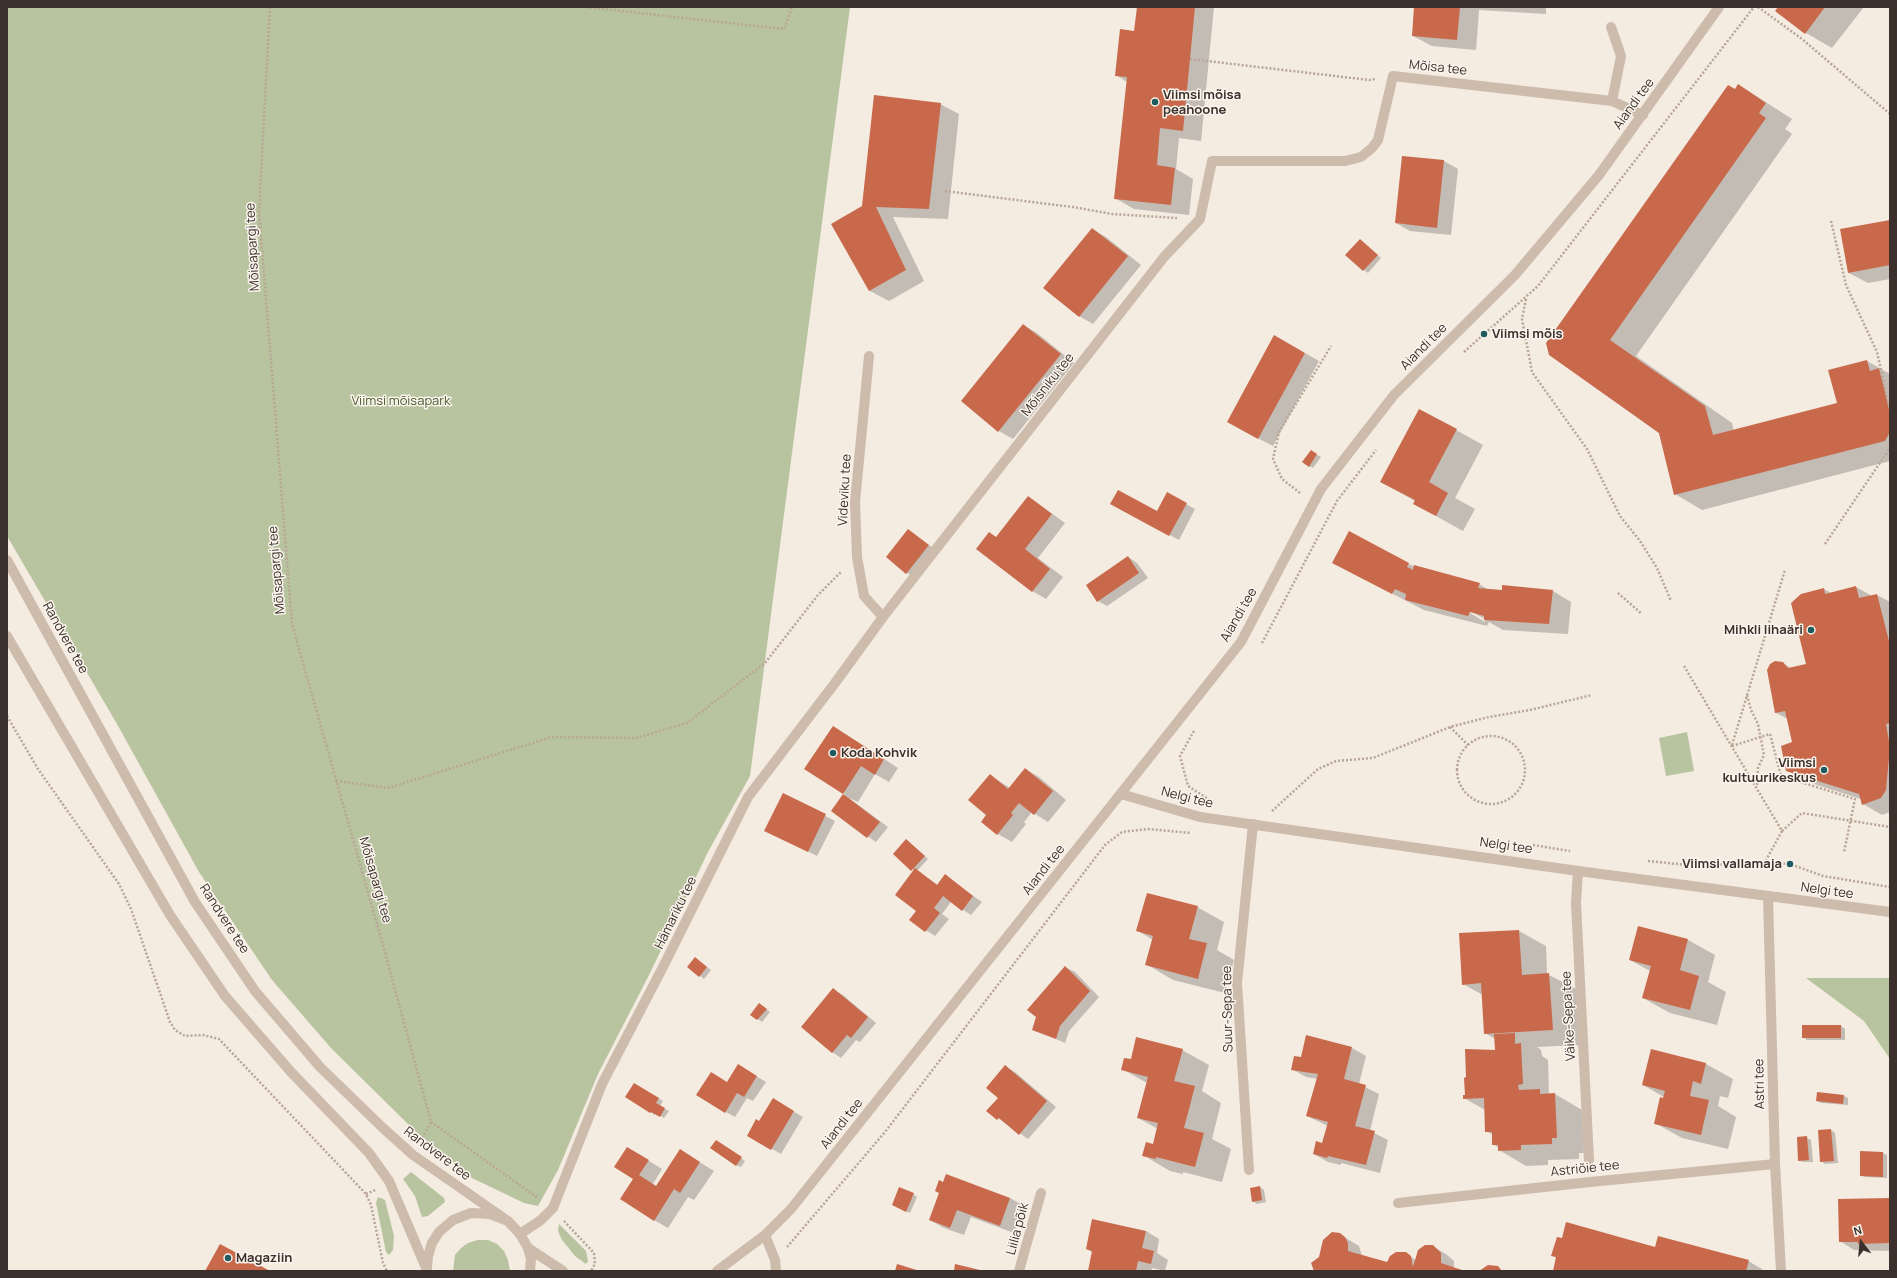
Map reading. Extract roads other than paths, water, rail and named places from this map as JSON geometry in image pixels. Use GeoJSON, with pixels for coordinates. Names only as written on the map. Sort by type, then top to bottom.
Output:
{"type":"FeatureCollection","features":[{"type":"Feature","properties":{"kind":"street","name":"Aiandi tee"},"geometry":{"type":"LineString","coordinates":[[717,1271],[765,1234],[791,1210],[1121,794],[1241,642],[1321,489],[1394,395],[1515,275],[1598,175],[1643,115],[1719,7]]}},
{"type":"Feature","properties":{"kind":"street"},"geometry":{"type":"LineString","coordinates":[[1611,27],[1621,56],[1612,100]]}},
{"type":"Feature","properties":{"kind":"street","name":"Mõisa tee"},"geometry":{"type":"LineString","coordinates":[[1200,219],[1212,161],[1345,161],[1361,157],[1372,148],[1378,140],[1393,76],[1612,100],[1643,115]]}},
{"type":"Feature","properties":{"kind":"street","name":"Mõisniku tee"},"geometry":{"type":"LineString","coordinates":[[883,617],[1164,257],[1200,219]]}},
{"type":"Feature","properties":{"kind":"street","name":"Videviku tee"},"geometry":{"type":"LineString","coordinates":[[870,356],[855,502],[857,557],[864,596],[883,617]]}},
{"type":"Feature","properties":{"kind":"street","name":"Randvere tee"},"geometry":{"type":"LineString","coordinates":[[7,560],[195,902],[255,991],[320,1067],[383,1128],[413,1155],[508,1221]]}},
{"type":"Feature","properties":{"kind":"street","name":"Hämariku tee"},"geometry":{"type":"LineString","coordinates":[[520,1234],[541,1220],[553,1208],[602,1084],[748,797],[883,617]]}},
{"type":"Feature","properties":{"kind":"street"},"geometry":{"type":"LineString","coordinates":[[7,636],[170,915],[225,996],[291,1072],[369,1152],[390,1181],[427,1270]]}},
{"type":"Feature","properties":{"kind":"street","name":"Nelgi tee"},"geometry":{"type":"LineString","coordinates":[[1121,794],[1200,817],[1578,871],[1890,912]]}},
{"type":"Feature","properties":{"kind":"street","name":"Suur-Sepa tee"},"geometry":{"type":"LineString","coordinates":[[1248,1170],[1238,983],[1253,824]]}},
{"type":"Feature","properties":{"kind":"street","name":"Väike-Sepa tee"},"geometry":{"type":"LineString","coordinates":[[1578,871],[1576,904],[1589,1160]]}},
{"type":"Feature","properties":{"kind":"street","name":"Astri tee"},"geometry":{"type":"LineString","coordinates":[[1768,896],[1775,1164],[1781,1271]]}},
{"type":"Feature","properties":{"kind":"street","name":"Astriõie tee"},"geometry":{"type":"LineString","coordinates":[[1398,1203],[1775,1164]]}},
{"type":"Feature","properties":{"kind":"street","name":"Liilia põik"},"geometry":{"type":"LineString","coordinates":[[1019,1271],[1041,1193]]}},
{"type":"Feature","properties":{"kind":"street"},"geometry":{"type":"LineString","coordinates":[[427,1270],[428,1256],[432,1243],[439,1232],[453,1220],[471,1213],[490,1214],[508,1221],[520,1234],[528,1248],[530,1271]]}},
{"type":"Feature","properties":{"kind":"street"},"geometry":{"type":"LineString","coordinates":[[765,1234],[775,1260],[776,1271]]}},
{"type":"Feature","properties":{"kind":"street"},"geometry":{"type":"LineString","coordinates":[[528,1248],[563,1271]]}},
{"type":"Feature","properties":{"kind":"street","name":"Aiandi tee"},"geometry":{"type":"LineString","coordinates":[[712,1271],[732,1260]]}},
{"type":"Feature","properties":{"kind":"place","name":"Viimsi mõisa peahoone"},"geometry":{"type":"Point","coordinates":[1155,102]}},
{"type":"Feature","properties":{"kind":"place","name":"Viimsi mõis"},"geometry":{"type":"Point","coordinates":[1484,334]}},
{"type":"Feature","properties":{"kind":"place","name":"Mihkli lihaäri"},"geometry":{"type":"Point","coordinates":[1811,630]}},
{"type":"Feature","properties":{"kind":"place","name":"Koda Kohvik"},"geometry":{"type":"Point","coordinates":[833,753]}},
{"type":"Feature","properties":{"kind":"place","name":"Viimsi kultuurikeskus"},"geometry":{"type":"Point","coordinates":[1824,770]}},
{"type":"Feature","properties":{"kind":"place","name":"Viimsi vallamaja"},"geometry":{"type":"Point","coordinates":[1790,864]}},
{"type":"Feature","properties":{"kind":"place","name":"Magaziin"},"geometry":{"type":"Point","coordinates":[228,1258]}},
{"type":"Feature","properties":{"kind":"park label","name":"Viimsi mõisapark"},"geometry":{"type":"Point","coordinates":[401,401]}}]}
